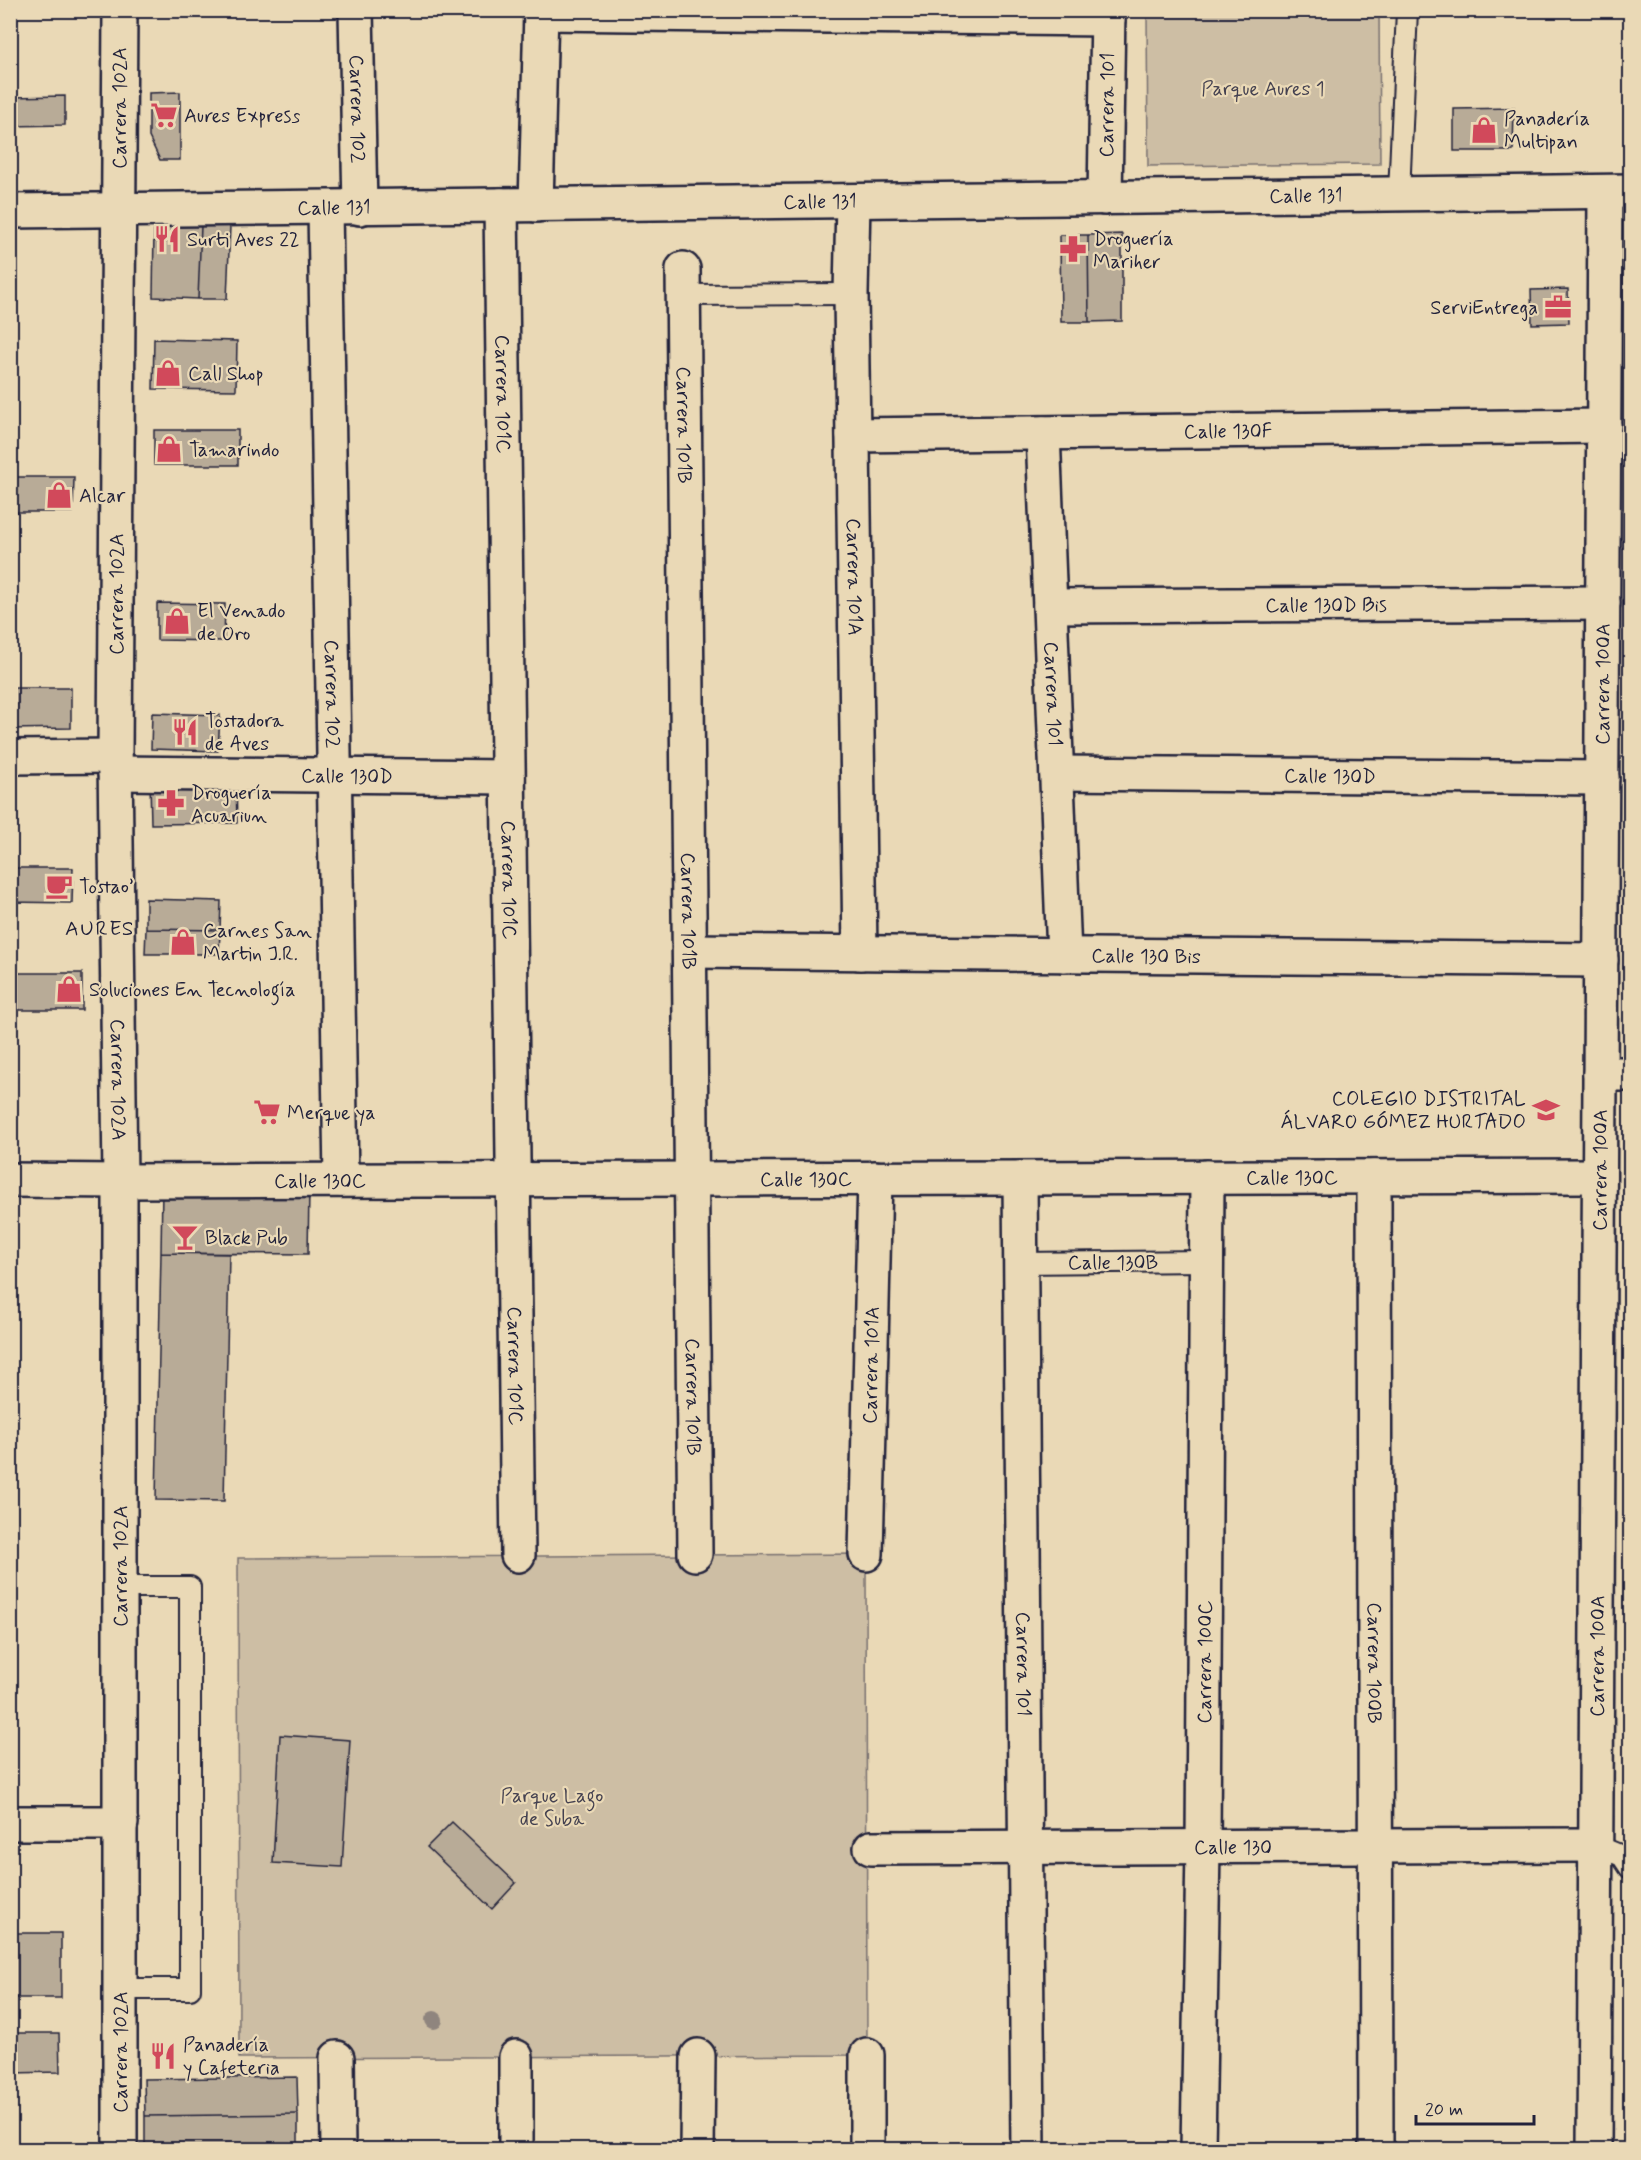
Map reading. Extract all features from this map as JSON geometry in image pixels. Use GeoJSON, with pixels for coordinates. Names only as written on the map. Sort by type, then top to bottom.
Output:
{"type":"FeatureCollection","features":[{"type":"Feature","properties":{"kind":"street","name":"Carrera 102A"},"geometry":{"type":"LineString","coordinates":[[120,10],[115,765],[120,1181],[120,2150]]}},
{"type":"Feature","properties":{"kind":"street","name":"Carrera 102"},"geometry":{"type":"LineString","coordinates":[[356,10],[360,208]]}},
{"type":"Feature","properties":{"kind":"street"},"geometry":{"type":"LineString","coordinates":[[536,205],[541,12],[1108,15]]}},
{"type":"Feature","properties":{"kind":"street","name":"Carrera 101"},"geometry":{"type":"LineString","coordinates":[[1105,198],[1108,15]]}},
{"type":"Feature","properties":{"kind":"street","name":"Calle 131"},"geometry":{"type":"LineString","coordinates":[[10,212],[1618,191]]}},
{"type":"Feature","properties":{"kind":"street","name":"Carrera 100A"},"geometry":{"type":"LineString","coordinates":[[1594,2150],[1599,1176],[1615,1074],[1601,960],[1616,879],[1602,778],[1617,704],[1603,603],[1617,532],[1604,426],[1618,348],[1618,191]]}},
{"type":"Feature","properties":{"kind":"street","name":"Carrera 101A"},"geometry":{"type":"LineString","coordinates":[[853,201],[853,435],[860,953]]}},
{"type":"Feature","properties":{"kind":"street","name":"Carrera 101C"},"geometry":{"type":"LineString","coordinates":[[501,206],[518,1556]]}},
{"type":"Feature","properties":{"kind":"street","name":"Carrera 102"},"geometry":{"type":"LineString","coordinates":[[325,208],[341,1180]]}},
{"type":"Feature","properties":{"kind":"street","name":"Carrera 101B"},"geometry":{"type":"LineString","coordinates":[[683,282],[695,1554]]}},
{"type":"Feature","properties":{"kind":"street","name":"Calle 130F"},"geometry":{"type":"LineString","coordinates":[[853,435],[1604,426]]}},
{"type":"Feature","properties":{"kind":"street","name":"Carrera 101"},"geometry":{"type":"LineString","coordinates":[[1043,433],[1064,955]]}},
{"type":"Feature","properties":{"kind":"street","name":"Calle 130D Bis"},"geometry":{"type":"LineString","coordinates":[[1050,606],[1603,603]]}},
{"type":"Feature","properties":{"kind":"street","name":"Calle 130D"},"geometry":{"type":"LineString","coordinates":[[10,757],[115,765],[334,776],[508,777]]}},
{"type":"Feature","properties":{"kind":"street","name":"Calle 130D"},"geometry":{"type":"LineString","coordinates":[[1057,773],[1602,778]]}},
{"type":"Feature","properties":{"kind":"street","name":"Calle 130 Bis"},"geometry":{"type":"LineString","coordinates":[[690,951],[1601,960]]}},
{"type":"Feature","properties":{"kind":"street","name":"Calle 130C"},"geometry":{"type":"LineString","coordinates":[[10,1180],[1599,1176]]}},
{"type":"Feature","properties":{"kind":"street","name":"Carrera 100C"},"geometry":{"type":"LineString","coordinates":[[1198,2150],[1203,1847],[1207,1177]]}},
{"type":"Feature","properties":{"kind":"street","name":"Carrera 100B"},"geometry":{"type":"LineString","coordinates":[[1374,1177],[1376,2150]]}},
{"type":"Feature","properties":{"kind":"street","name":"Carrera 101A"},"geometry":{"type":"LineString","coordinates":[[866,1554],[875,1178]]}},
{"type":"Feature","properties":{"kind":"street","name":"Carrera 101"},"geometry":{"type":"LineString","coordinates":[[1020,1178],[1028,2150]]}},
{"type":"Feature","properties":{"kind":"street"},"geometry":{"type":"LineString","coordinates":[[10,1823],[120,1823]]}},
{"type":"Feature","properties":{"kind":"street","name":"Calle 130"},"geometry":{"type":"LineString","coordinates":[[871,1848],[1596,1845]]}},
{"type":"Feature","properties":{"kind":"street"},"geometry":{"type":"LineString","coordinates":[[867,2055],[867,2150]]}},
{"type":"Feature","properties":{"kind":"street"},"geometry":{"type":"LineString","coordinates":[[697,2150],[698,2056]]}},
{"type":"Feature","properties":{"kind":"street"},"geometry":{"type":"LineString","coordinates":[[516,2057],[516,2150]]}},
{"type":"Feature","properties":{"kind":"street"},"geometry":{"type":"LineString","coordinates":[[337,2058],[338,2150]]}},
{"type":"Feature","properties":{"kind":"lane"},"geometry":{"type":"LineString","coordinates":[[1399,194],[1407,10]]}},
{"type":"Feature","properties":{"kind":"lane"},"geometry":{"type":"LineString","coordinates":[[683,282],[852,294]]}},
{"type":"Feature","properties":{"kind":"lane","name":"Calle 130B"},"geometry":{"type":"LineString","coordinates":[[1020,1263],[1206,1261]]}},
{"type":"Feature","properties":{"kind":"lane"},"geometry":{"type":"LineString","coordinates":[[120,1587],[190,1587],[190,1989],[121,1989]]}},
{"type":"Feature","properties":{"kind":"lane"},"geometry":{"type":"LineString","coordinates":[[1596,1845],[1622,1856],[1630,1868]]}},
{"type":"Feature","properties":{"kind":"green space","name":"Parque Aures 1"},"geometry":{"type":"Polygon","coordinates":[[[1147,11],[1379,11],[1380,164],[1148,166],[1147,11]]]}},
{"type":"Feature","properties":{"kind":"green space","name":"Parque Lago de Suba"},"geometry":{"type":"Polygon","coordinates":[[[866,1554],[867,2055],[239,2058],[238,1558],[866,1554]]]}},
{"type":"Feature","properties":{"kind":"building","name":"Aures Express"},"geometry":{"type":"Polygon","coordinates":[[[180,92],[180,160],[160,160],[149,137],[149,93],[180,92]]]}},
{"type":"Feature","properties":{"kind":"building"},"geometry":{"type":"Polygon","coordinates":[[[65,96],[65,125],[10,126],[10,97],[65,96]]]}},
{"type":"Feature","properties":{"kind":"building","name":"Panadería Multipan"},"geometry":{"type":"Polygon","coordinates":[[[1514,108],[1513,151],[1454,151],[1454,109],[1514,108]]]}},
{"type":"Feature","properties":{"kind":"building"},"geometry":{"type":"Polygon","coordinates":[[[160,224],[201,226],[198,299],[153,297],[154,231],[160,224]]]}},
{"type":"Feature","properties":{"kind":"building"},"geometry":{"type":"Polygon","coordinates":[[[201,226],[230,226],[227,299],[198,299],[201,226]]]}},
{"type":"Feature","properties":{"kind":"building"},"geometry":{"type":"Polygon","coordinates":[[[1122,234],[1122,321],[1089,322],[1088,235],[1122,234]]]}},
{"type":"Feature","properties":{"kind":"building"},"geometry":{"type":"Polygon","coordinates":[[[1060,235],[1088,235],[1089,322],[1061,322],[1060,235]]]}},
{"type":"Feature","properties":{"kind":"building"},"geometry":{"type":"Polygon","coordinates":[[[1568,289],[1569,323],[1532,324],[1531,290],[1568,289]]]}},
{"type":"Feature","properties":{"kind":"building"},"geometry":{"type":"Polygon","coordinates":[[[154,339],[237,341],[236,390],[153,389],[154,339]]]}},
{"type":"Feature","properties":{"kind":"building"},"geometry":{"type":"Polygon","coordinates":[[[154,430],[238,430],[238,465],[154,465],[154,430]]]}},
{"type":"Feature","properties":{"kind":"building"},"geometry":{"type":"Polygon","coordinates":[[[10,477],[74,477],[73,512],[10,512],[10,477]]]}},
{"type":"Feature","properties":{"kind":"building"},"geometry":{"type":"Polygon","coordinates":[[[157,603],[225,604],[224,641],[157,640],[157,603]]]}},
{"type":"Feature","properties":{"kind":"building"},"geometry":{"type":"Polygon","coordinates":[[[10,688],[71,688],[71,728],[10,729],[10,688]]]}},
{"type":"Feature","properties":{"kind":"building","name":"Tostadora de Aves"},"geometry":{"type":"Polygon","coordinates":[[[152,713],[220,715],[218,751],[151,749],[152,713]]]}},
{"type":"Feature","properties":{"kind":"building"},"geometry":{"type":"Polygon","coordinates":[[[236,781],[237,823],[151,824],[150,782],[236,781]]]}},
{"type":"Feature","properties":{"kind":"building"},"geometry":{"type":"Polygon","coordinates":[[[10,868],[73,868],[72,903],[10,902],[10,868]]]}},
{"type":"Feature","properties":{"kind":"building"},"geometry":{"type":"Polygon","coordinates":[[[146,899],[221,901],[220,930],[146,929],[146,899]]]}},
{"type":"Feature","properties":{"kind":"building","name":"Carnes San Martin J.R."},"geometry":{"type":"Polygon","coordinates":[[[146,929],[220,930],[219,954],[145,954],[146,929]]]}},
{"type":"Feature","properties":{"kind":"building"},"geometry":{"type":"Polygon","coordinates":[[[10,973],[82,973],[82,1010],[10,1010],[10,973]]]}},
{"type":"Feature","properties":{"kind":"building"},"geometry":{"type":"Polygon","coordinates":[[[162,1189],[309,1190],[308,1254],[161,1253],[162,1189]]]}},
{"type":"Feature","properties":{"kind":"building"},"geometry":{"type":"Polygon","coordinates":[[[161,1253],[229,1254],[224,1501],[156,1500],[161,1253]]]}},
{"type":"Feature","properties":{"kind":"building"},"geometry":{"type":"Polygon","coordinates":[[[280,1735],[350,1740],[342,1867],[273,1863],[280,1735]]]}},
{"type":"Feature","properties":{"kind":"building"},"geometry":{"type":"Polygon","coordinates":[[[452,1822],[516,1883],[492,1909],[427,1847],[452,1822]]]}},
{"type":"Feature","properties":{"kind":"building"},"geometry":{"type":"Polygon","coordinates":[[[10,1933],[61,1933],[61,1998],[10,1998],[10,1933]]]}},
{"type":"Feature","properties":{"kind":"building"},"geometry":{"type":"Polygon","coordinates":[[[10,2033],[59,2033],[60,2072],[10,2073],[10,2033]]]}},
{"type":"Feature","properties":{"kind":"building"},"geometry":{"type":"Polygon","coordinates":[[[297,2077],[298,2114],[145,2116],[144,2079],[297,2077]]]}},
{"type":"Feature","properties":{"kind":"building"},"geometry":{"type":"Polygon","coordinates":[[[298,2114],[298,2149],[145,2150],[145,2116],[298,2114]]]}},
{"type":"Feature","properties":{"kind":"place","name":"Aures Express"},"geometry":{"type":"Point","coordinates":[164,115]}},
{"type":"Feature","properties":{"kind":"place","name":"Panadería Multipan"},"geometry":{"type":"Point","coordinates":[1484,130]}},
{"type":"Feature","properties":{"kind":"place","name":"Surti Aves 22"},"geometry":{"type":"Point","coordinates":[167,239]}},
{"type":"Feature","properties":{"kind":"place","name":"Droguería Mariher"},"geometry":{"type":"Point","coordinates":[1073,249]}},
{"type":"Feature","properties":{"kind":"place","name":"ServiEntrega"},"geometry":{"type":"Point","coordinates":[1558,307]}},
{"type":"Feature","properties":{"kind":"place","name":"Call Shop"},"geometry":{"type":"Point","coordinates":[168,373]}},
{"type":"Feature","properties":{"kind":"place","name":"Tamarindo"},"geometry":{"type":"Point","coordinates":[169,449]}},
{"type":"Feature","properties":{"kind":"place","name":"Alcar"},"geometry":{"type":"Point","coordinates":[59,495]}},
{"type":"Feature","properties":{"kind":"place","name":"El Venado de Oro"},"geometry":{"type":"Point","coordinates":[177,621]}},
{"type":"Feature","properties":{"kind":"place","name":"Tostadora de Aves"},"geometry":{"type":"Point","coordinates":[185,732]}},
{"type":"Feature","properties":{"kind":"place","name":"Droguería Acuariun"},"geometry":{"type":"Point","coordinates":[171,803]}},
{"type":"Feature","properties":{"kind":"place","name":"Tostao’"},"geometry":{"type":"Point","coordinates":[59,886]}},
{"type":"Feature","properties":{"kind":"place","name":"Carnes San Martin J.R."},"geometry":{"type":"Point","coordinates":[183,942]}},
{"type":"Feature","properties":{"kind":"place","name":"Soluciones En Tecnología"},"geometry":{"type":"Point","coordinates":[69,989]}},
{"type":"Feature","properties":{"kind":"place","name":"COLEGIO DISTRITAL ÁLVARO GÓMEZ HURTADO"},"geometry":{"type":"Point","coordinates":[1546,1110]}},
{"type":"Feature","properties":{"kind":"place","name":"Merque ya"},"geometry":{"type":"Point","coordinates":[267,1112]}},
{"type":"Feature","properties":{"kind":"place","name":"Black Pub"},"geometry":{"type":"Point","coordinates":[185,1237]}},
{"type":"Feature","properties":{"kind":"place","name":"Panadería y Cafeteria"},"geometry":{"type":"Point","coordinates":[163,2056]}},
{"type":"Feature","properties":{"kind":"district","name":"AURES"},"geometry":{"type":"Point","coordinates":[100,928]}}]}
